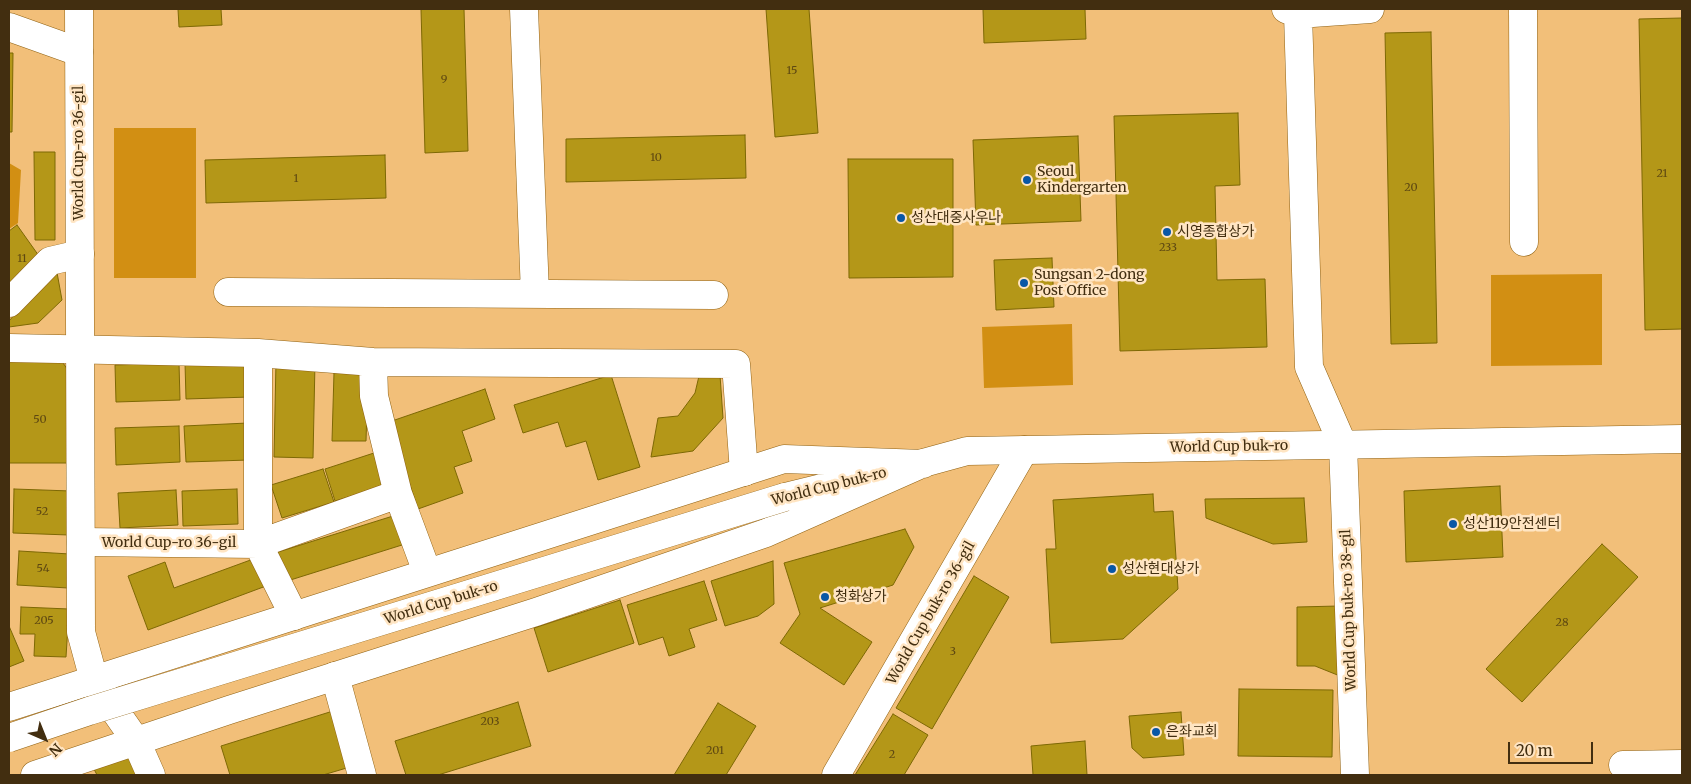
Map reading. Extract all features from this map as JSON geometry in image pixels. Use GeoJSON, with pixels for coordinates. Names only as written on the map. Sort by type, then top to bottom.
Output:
{"type":"FeatureCollection","features":[{"type":"Feature","properties":{"kind":"main road","name":"World Cup-ro 36-gil"},"geometry":{"type":"LineString","coordinates":[[78,9],[81,632],[94,680],[136,741],[151,775]]}},
{"type":"Feature","properties":{"kind":"main road"},"geometry":{"type":"LineString","coordinates":[[524,9],[535,294]]}},
{"type":"Feature","properties":{"kind":"main road"},"geometry":{"type":"LineString","coordinates":[[1343,445],[1309,367],[1292,11],[1370,9]]}},
{"type":"Feature","properties":{"kind":"main road"},"geometry":{"type":"LineString","coordinates":[[1523,9],[1524,242]]}},
{"type":"Feature","properties":{"kind":"main road"},"geometry":{"type":"LineString","coordinates":[[9,28],[79,52]]}},
{"type":"Feature","properties":{"kind":"main road"},"geometry":{"type":"LineString","coordinates":[[14,298],[50,261],[80,254]]}},
{"type":"Feature","properties":{"kind":"main road"},"geometry":{"type":"LineString","coordinates":[[228,292],[714,295]]}},
{"type":"Feature","properties":{"kind":"main road"},"geometry":{"type":"LineString","coordinates":[[9,348],[258,353],[373,362],[736,364],[744,472]]}},
{"type":"Feature","properties":{"kind":"main road"},"geometry":{"type":"LineString","coordinates":[[258,353],[258,544],[294,616]]}},
{"type":"Feature","properties":{"kind":"main road"},"geometry":{"type":"LineString","coordinates":[[373,362],[374,396],[398,494],[427,572]]}},
{"type":"Feature","properties":{"kind":"main road","name":"World Cup buk-ro"},"geometry":{"type":"LineString","coordinates":[[9,738],[89,711],[785,497],[923,464],[967,451],[1682,439]]}},
{"type":"Feature","properties":{"kind":"main road","name":"World Cup buk-ro 38-gil"},"geometry":{"type":"LineString","coordinates":[[1343,445],[1355,775]]}},
{"type":"Feature","properties":{"kind":"main road","name":"World Cup buk-ro 36-gil"},"geometry":{"type":"LineString","coordinates":[[836,775],[1024,450]]}},
{"type":"Feature","properties":{"kind":"main road"},"geometry":{"type":"LineString","coordinates":[[9,707],[784,459],[923,464]]}},
{"type":"Feature","properties":{"kind":"main road"},"geometry":{"type":"LineString","coordinates":[[35,775],[334,676],[536,612],[766,533],[923,464]]}},
{"type":"Feature","properties":{"kind":"main road","name":"World Cup-ro 36-gil"},"geometry":{"type":"LineString","coordinates":[[81,542],[258,544],[398,494]]}},
{"type":"Feature","properties":{"kind":"main road"},"geometry":{"type":"LineString","coordinates":[[334,676],[362,775]]}},
{"type":"Feature","properties":{"kind":"main road"},"geometry":{"type":"LineString","coordinates":[[1623,765],[1682,764]]}},
{"type":"Feature","properties":{"kind":"shaded area"},"geometry":{"type":"Polygon","coordinates":[[[114,128],[196,128],[196,278],[114,278],[114,128]]]}},
{"type":"Feature","properties":{"kind":"shaded area"},"geometry":{"type":"Polygon","coordinates":[[[9,163],[21,170],[18,223],[9,229],[9,163]]]}},
{"type":"Feature","properties":{"kind":"shaded area"},"geometry":{"type":"Polygon","coordinates":[[[1602,274],[1602,365],[1491,366],[1491,275],[1602,274]]]}},
{"type":"Feature","properties":{"kind":"shaded area"},"geometry":{"type":"Polygon","coordinates":[[[1072,324],[1073,385],[984,388],[982,327],[1072,324]]]}},
{"type":"Feature","properties":{"kind":"building"},"geometry":{"type":"Polygon","coordinates":[[[178,9],[221,9],[222,25],[179,27],[178,9]]]}},
{"type":"Feature","properties":{"kind":"building"},"geometry":{"type":"Polygon","coordinates":[[[421,9],[464,9],[468,151],[425,153],[421,9]]]}},
{"type":"Feature","properties":{"kind":"building"},"geometry":{"type":"Polygon","coordinates":[[[766,9],[809,9],[818,133],[775,137],[766,9]]]}},
{"type":"Feature","properties":{"kind":"building"},"geometry":{"type":"Polygon","coordinates":[[[983,9],[1085,9],[1086,39],[984,43],[983,9]]]}},
{"type":"Feature","properties":{"kind":"building"},"geometry":{"type":"Polygon","coordinates":[[[1682,18],[1682,329],[1645,330],[1639,19],[1682,18]]]}},
{"type":"Feature","properties":{"kind":"building"},"geometry":{"type":"Polygon","coordinates":[[[1431,32],[1437,343],[1391,344],[1385,33],[1431,32]]]}},
{"type":"Feature","properties":{"kind":"building"},"geometry":{"type":"Polygon","coordinates":[[[9,53],[13,53],[12,132],[9,132],[9,53]]]}},
{"type":"Feature","properties":{"kind":"building","name":"시영종합상가"},"geometry":{"type":"Polygon","coordinates":[[[1238,113],[1240,185],[1215,186],[1217,280],[1265,279],[1267,347],[1120,351],[1114,116],[1238,113]]]}},
{"type":"Feature","properties":{"kind":"building"},"geometry":{"type":"Polygon","coordinates":[[[745,135],[746,178],[566,182],[566,139],[745,135]]]}},
{"type":"Feature","properties":{"kind":"building","name":"Seoul Kindergarten"},"geometry":{"type":"Polygon","coordinates":[[[1078,136],[1081,221],[976,225],[973,140],[1078,136]]]}},
{"type":"Feature","properties":{"kind":"building"},"geometry":{"type":"Polygon","coordinates":[[[34,152],[55,152],[55,240],[35,240],[34,152]]]}},
{"type":"Feature","properties":{"kind":"building"},"geometry":{"type":"Polygon","coordinates":[[[385,155],[386,198],[206,203],[205,160],[385,155]]]}},
{"type":"Feature","properties":{"kind":"building","name":"성산대중사우나"},"geometry":{"type":"Polygon","coordinates":[[[848,159],[953,159],[953,277],[849,278],[848,159]]]}},
{"type":"Feature","properties":{"kind":"building"},"geometry":{"type":"Polygon","coordinates":[[[17,225],[39,256],[9,292],[9,231],[17,225]]]}},
{"type":"Feature","properties":{"kind":"building","name":"Sungsan 2-dong Post Office"},"geometry":{"type":"Polygon","coordinates":[[[1052,258],[1054,307],[996,310],[994,260],[1052,258]]]}},
{"type":"Feature","properties":{"kind":"building"},"geometry":{"type":"Polygon","coordinates":[[[56,267],[62,300],[38,323],[9,327],[9,321],[56,267]]]}},
{"type":"Feature","properties":{"kind":"building"},"geometry":{"type":"Polygon","coordinates":[[[9,360],[61,360],[72,376],[70,463],[9,463],[9,360]]]}},
{"type":"Feature","properties":{"kind":"building"},"geometry":{"type":"Polygon","coordinates":[[[249,360],[250,397],[186,399],[185,363],[249,360]]]}},
{"type":"Feature","properties":{"kind":"building"},"geometry":{"type":"Polygon","coordinates":[[[276,362],[315,362],[313,458],[274,457],[276,362]]]}},
{"type":"Feature","properties":{"kind":"building"},"geometry":{"type":"Polygon","coordinates":[[[179,363],[180,400],[116,402],[115,365],[179,363]]]}},
{"type":"Feature","properties":{"kind":"building"},"geometry":{"type":"Polygon","coordinates":[[[334,373],[368,374],[366,441],[332,441],[334,373]]]}},
{"type":"Feature","properties":{"kind":"building"},"geometry":{"type":"Polygon","coordinates":[[[611,375],[640,467],[598,480],[586,441],[566,447],[558,422],[523,433],[514,405],[611,375]]]}},
{"type":"Feature","properties":{"kind":"building"},"geometry":{"type":"Polygon","coordinates":[[[720,375],[723,418],[693,451],[651,457],[658,418],[678,416],[695,393],[699,376],[720,375]]]}},
{"type":"Feature","properties":{"kind":"building"},"geometry":{"type":"Polygon","coordinates":[[[485,389],[495,419],[462,431],[472,461],[454,467],[463,493],[418,509],[389,422],[485,389]]]}},
{"type":"Feature","properties":{"kind":"building"},"geometry":{"type":"Polygon","coordinates":[[[248,423],[249,460],[186,462],[184,426],[248,423]]]}},
{"type":"Feature","properties":{"kind":"building"},"geometry":{"type":"Polygon","coordinates":[[[179,426],[180,462],[116,465],[115,428],[179,426]]]}},
{"type":"Feature","properties":{"kind":"building"},"geometry":{"type":"Polygon","coordinates":[[[377,452],[387,485],[335,501],[325,469],[377,452]]]}},
{"type":"Feature","properties":{"kind":"building"},"geometry":{"type":"Polygon","coordinates":[[[323,469],[334,502],[282,518],[271,485],[323,469]]]}},
{"type":"Feature","properties":{"kind":"building","name":"성산119안전센터"},"geometry":{"type":"Polygon","coordinates":[[[1500,486],[1503,557],[1406,562],[1404,491],[1500,486]]]}},
{"type":"Feature","properties":{"kind":"building"},"geometry":{"type":"Polygon","coordinates":[[[14,489],[71,491],[69,535],[13,533],[14,489]]]}},
{"type":"Feature","properties":{"kind":"building"},"geometry":{"type":"Polygon","coordinates":[[[237,489],[238,524],[183,526],[182,491],[237,489]]]}},
{"type":"Feature","properties":{"kind":"building"},"geometry":{"type":"Polygon","coordinates":[[[176,490],[178,525],[120,528],[118,493],[176,490]]]}},
{"type":"Feature","properties":{"kind":"building","name":"성산현대상가"},"geometry":{"type":"Polygon","coordinates":[[[1153,494],[1154,512],[1173,511],[1178,589],[1123,639],[1051,643],[1046,549],[1056,549],[1053,500],[1153,494]]]}},
{"type":"Feature","properties":{"kind":"building"},"geometry":{"type":"Polygon","coordinates":[[[1304,498],[1307,542],[1273,544],[1206,518],[1205,499],[1304,498]]]}},
{"type":"Feature","properties":{"kind":"building"},"geometry":{"type":"Polygon","coordinates":[[[393,516],[402,545],[284,582],[275,553],[393,516]]]}},
{"type":"Feature","properties":{"kind":"building","name":"청화상가"},"geometry":{"type":"Polygon","coordinates":[[[905,529],[914,547],[893,585],[820,608],[872,642],[844,685],[780,643],[800,614],[784,563],[905,529]]]}},
{"type":"Feature","properties":{"kind":"building"},"geometry":{"type":"Polygon","coordinates":[[[1602,544],[1638,577],[1522,702],[1486,669],[1602,544]]]}},
{"type":"Feature","properties":{"kind":"building"},"geometry":{"type":"Polygon","coordinates":[[[19,551],[70,554],[68,588],[17,585],[19,551]]]}},
{"type":"Feature","properties":{"kind":"building"},"geometry":{"type":"Polygon","coordinates":[[[256,558],[266,586],[148,630],[128,576],[165,562],[174,588],[256,558]]]}},
{"type":"Feature","properties":{"kind":"building"},"geometry":{"type":"Polygon","coordinates":[[[773,561],[774,604],[758,616],[725,626],[711,581],[773,561]]]}},
{"type":"Feature","properties":{"kind":"building"},"geometry":{"type":"Polygon","coordinates":[[[974,576],[1009,597],[932,729],[896,708],[974,576]]]}},
{"type":"Feature","properties":{"kind":"building"},"geometry":{"type":"Polygon","coordinates":[[[704,581],[717,620],[689,629],[695,647],[669,656],[663,637],[639,645],[627,605],[704,581]]]}},
{"type":"Feature","properties":{"kind":"building"},"geometry":{"type":"Polygon","coordinates":[[[620,600],[634,643],[548,672],[534,628],[620,600]]]}},
{"type":"Feature","properties":{"kind":"building"},"geometry":{"type":"Polygon","coordinates":[[[1339,606],[1340,676],[1315,666],[1297,666],[1297,607],[1339,606]]]}},
{"type":"Feature","properties":{"kind":"building"},"geometry":{"type":"Polygon","coordinates":[[[21,607],[69,609],[66,657],[34,656],[35,634],[20,634],[21,607]]]}},
{"type":"Feature","properties":{"kind":"building"},"geometry":{"type":"Polygon","coordinates":[[[9,626],[24,661],[9,667],[9,626]]]}},
{"type":"Feature","properties":{"kind":"building"},"geometry":{"type":"Polygon","coordinates":[[[1239,689],[1333,690],[1332,757],[1238,756],[1239,689]]]}},
{"type":"Feature","properties":{"kind":"building"},"geometry":{"type":"Polygon","coordinates":[[[518,702],[531,746],[438,775],[406,775],[395,741],[518,702]]]}},
{"type":"Feature","properties":{"kind":"building"},"geometry":{"type":"Polygon","coordinates":[[[718,703],[756,726],[726,775],[674,775],[718,703]]]}},
{"type":"Feature","properties":{"kind":"building"},"geometry":{"type":"Polygon","coordinates":[[[333,711],[350,767],[323,775],[230,775],[221,746],[333,711]]]}},
{"type":"Feature","properties":{"kind":"building","name":"은좌교회"},"geometry":{"type":"Polygon","coordinates":[[[1181,712],[1184,755],[1143,758],[1132,748],[1129,716],[1181,712]]]}},
{"type":"Feature","properties":{"kind":"building"},"geometry":{"type":"Polygon","coordinates":[[[893,714],[928,735],[904,775],[855,775],[893,714]]]}},
{"type":"Feature","properties":{"kind":"building"},"geometry":{"type":"Polygon","coordinates":[[[1085,741],[1087,775],[1033,775],[1031,746],[1085,741]]]}},
{"type":"Feature","properties":{"kind":"building"},"geometry":{"type":"Polygon","coordinates":[[[134,750],[145,775],[97,775],[93,767],[134,750]]]}},
{"type":"Feature","properties":{"kind":"place","name":"Seoul Kindergarten"},"geometry":{"type":"Point","coordinates":[1027,180]}},
{"type":"Feature","properties":{"kind":"place","name":"성산대중사우나"},"geometry":{"type":"Point","coordinates":[901,218]}},
{"type":"Feature","properties":{"kind":"place","name":"시영종합상가"},"geometry":{"type":"Point","coordinates":[1167,232]}},
{"type":"Feature","properties":{"kind":"place","name":"Sungsan 2-dong Post Office"},"geometry":{"type":"Point","coordinates":[1024,283]}},
{"type":"Feature","properties":{"kind":"place","name":"성산119안전센터"},"geometry":{"type":"Point","coordinates":[1453,524]}},
{"type":"Feature","properties":{"kind":"place","name":"성산현대상가"},"geometry":{"type":"Point","coordinates":[1112,569]}},
{"type":"Feature","properties":{"kind":"place","name":"청화상가"},"geometry":{"type":"Point","coordinates":[825,597]}},
{"type":"Feature","properties":{"kind":"place","name":"은좌교회"},"geometry":{"type":"Point","coordinates":[1156,732]}}]}
